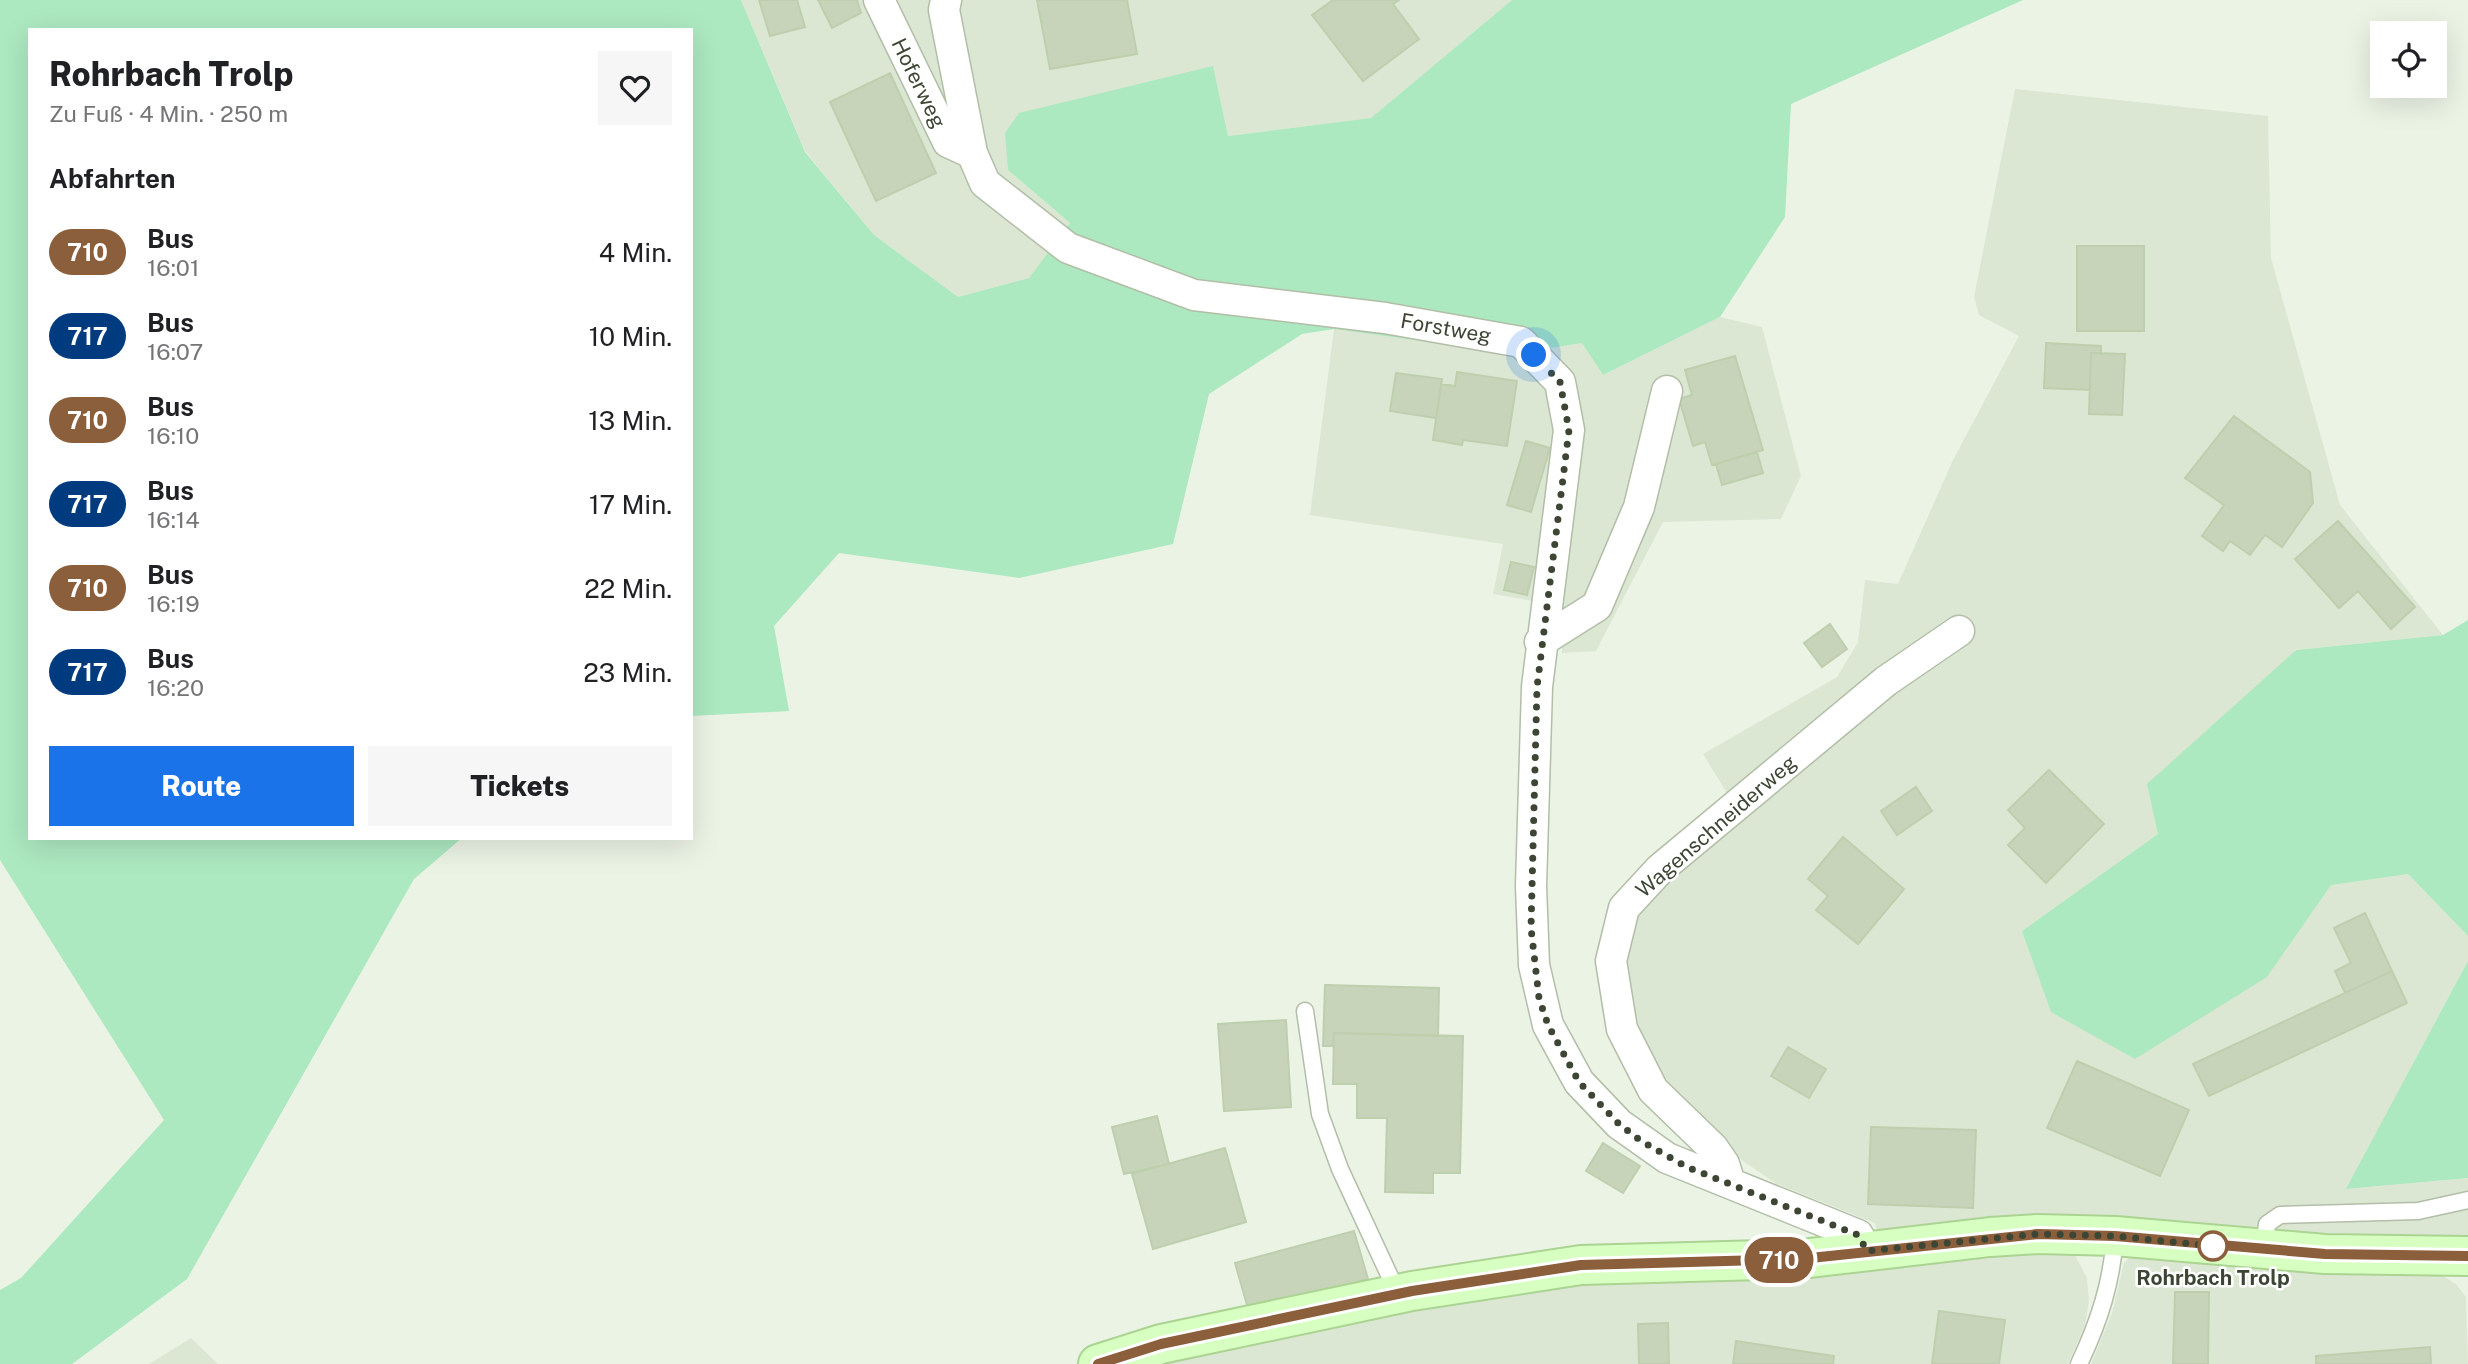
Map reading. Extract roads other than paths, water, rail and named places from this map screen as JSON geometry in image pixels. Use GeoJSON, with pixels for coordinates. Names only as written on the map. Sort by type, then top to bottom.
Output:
{"type":"FeatureCollection","features":[{"type":"Feature","properties":{"kind":"main road"},"geometry":{"type":"LineString","coordinates":[[1098,1364],[1161,1344],[1398,1294],[1581,1265],[1801,1259],[1990,1237],[2115,1236],[2264,1250],[2468,1256]]}},
{"type":"Feature","properties":{"kind":"street","name":"Hoferweg"},"geometry":{"type":"LineString","coordinates":[[879,0],[948,142],[972,153]]}},
{"type":"Feature","properties":{"kind":"street","name":"Forstweg"},"geometry":{"type":"LineString","coordinates":[[946,0],[944,10],[972,153],[985,183],[1068,248],[1194,295],[1385,318],[1521,341],[1560,382],[1569,430],[1540,642],[1531,928],[1539,998],[1548,1025],[1579,1082],[1619,1124],[1667,1158],[1858,1235],[1867,1251]]}},
{"type":"Feature","properties":{"kind":"street"},"geometry":{"type":"LineString","coordinates":[[1540,642],[1597,606],[1639,507],[1667,391]]}},
{"type":"Feature","properties":{"kind":"street","name":"Wagenschneiderweg"},"geometry":{"type":"LineString","coordinates":[[1730,1183],[1713,1148],[1653,1090],[1622,1029],[1611,961],[1624,908],[1660,869],[1886,681],[1959,631]]}},
{"type":"Feature","properties":{"kind":"lane"},"geometry":{"type":"LineString","coordinates":[[1306,1011],[1320,1114],[1340,1169],[1398,1294]]}},
{"type":"Feature","properties":{"kind":"lane"},"geometry":{"type":"LineString","coordinates":[[2264,1250],[2267,1224],[2280,1215],[2418,1211],[2468,1200]]}},
{"type":"Feature","properties":{"kind":"lane"},"geometry":{"type":"LineString","coordinates":[[2079,1364],[2102,1310],[2112,1273],[2115,1236]]}},
{"type":"Feature","properties":{"kind":"place","name":"Rohrbach Trolp"},"geometry":{"type":"Point","coordinates":[2213,1246]}}]}
